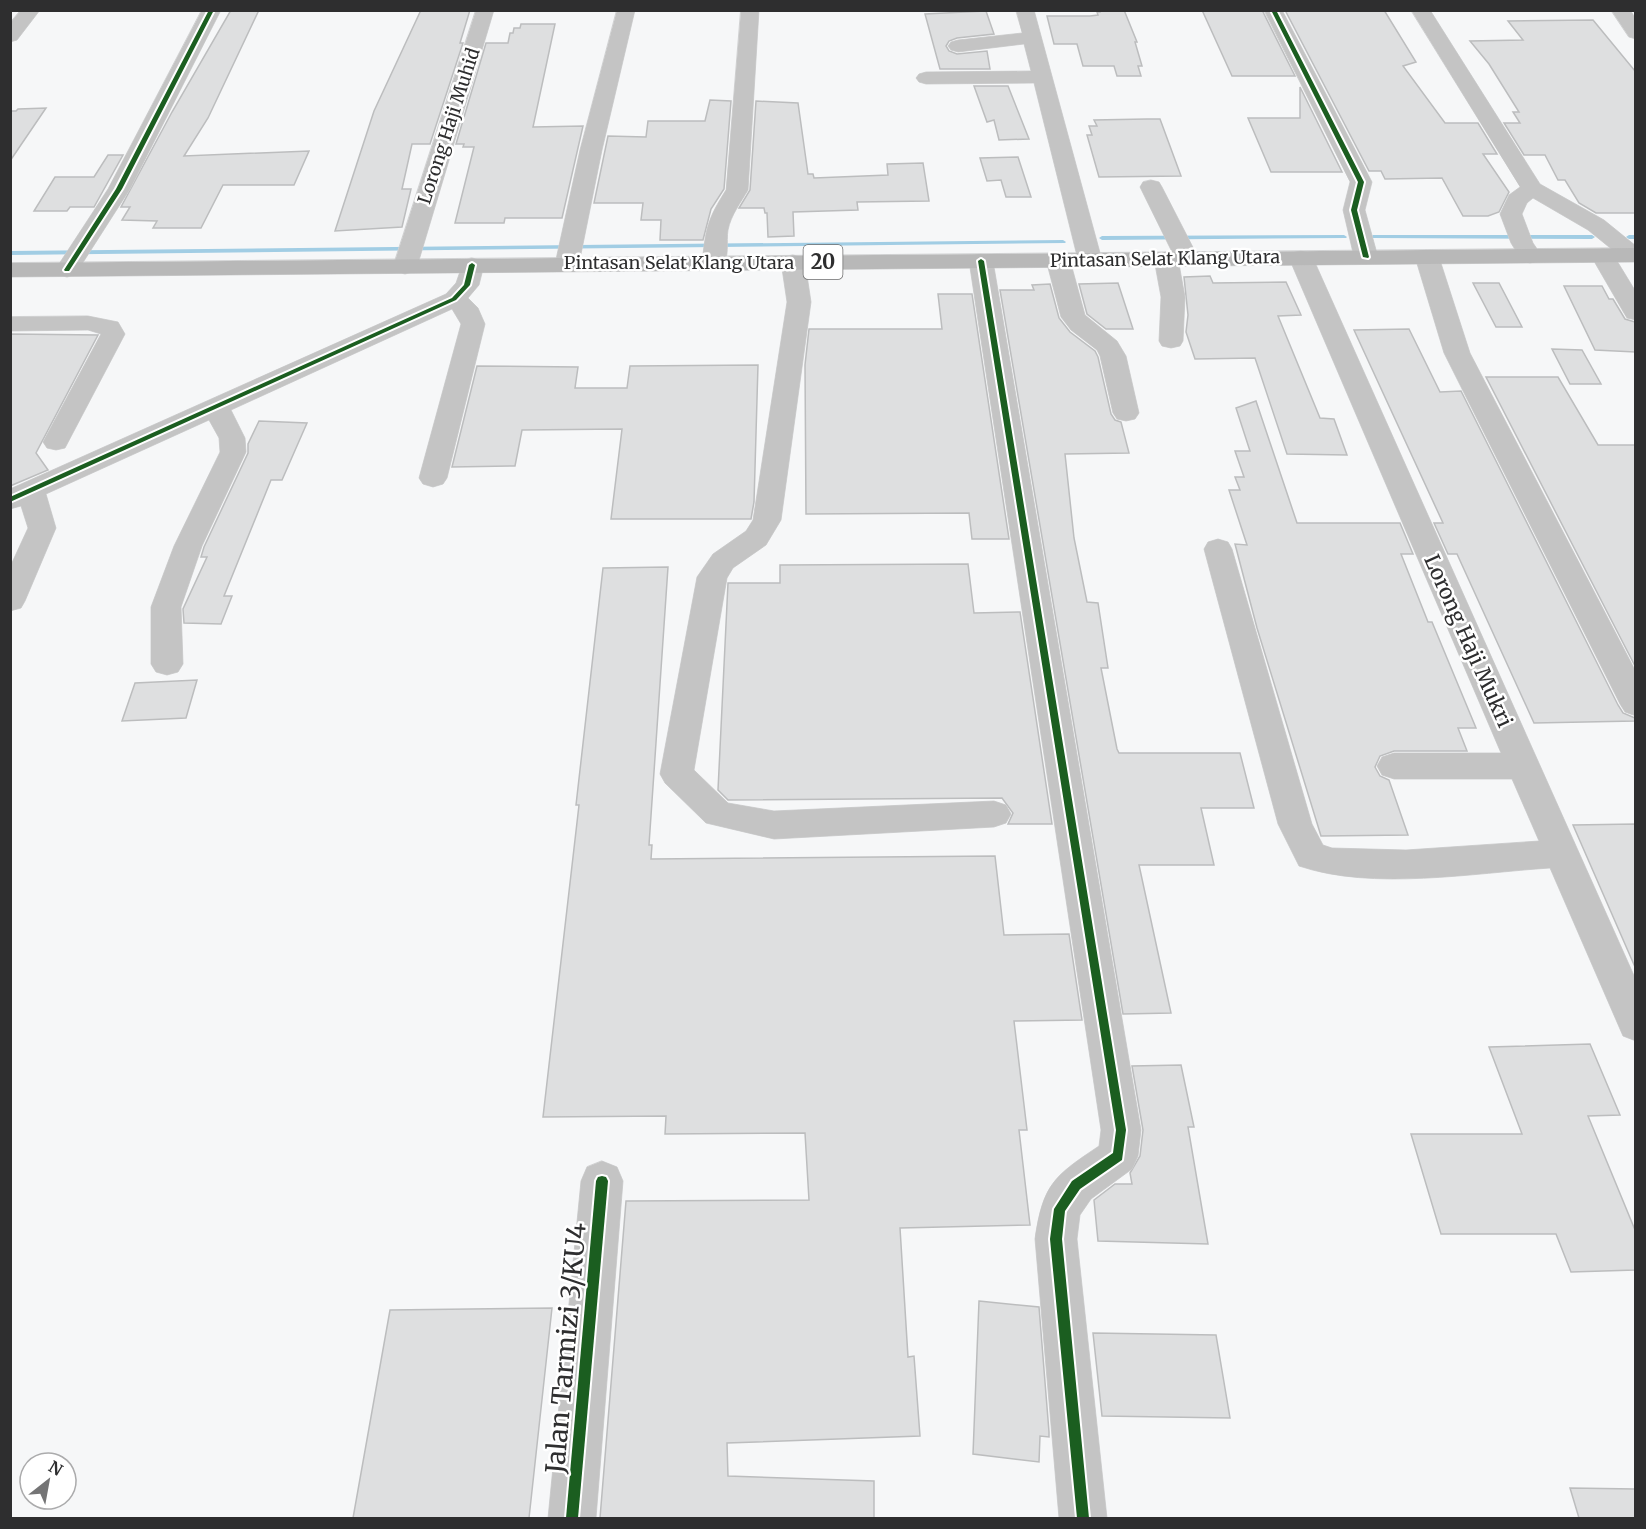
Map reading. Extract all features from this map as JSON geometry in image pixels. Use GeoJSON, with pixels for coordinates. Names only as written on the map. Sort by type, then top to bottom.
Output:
{"type":"FeatureCollection","features":[{"type":"Feature","properties":{"kind":"highway","name":"Pintasan Selat Klang Utara"},"geometry":{"type":"LineString","coordinates":[[10,270],[73,258],[408,256],[472,265],[569,253],[715,254],[793,262],[981,261],[1090,260],[1177,249],[1301,258],[1427,257],[1524,245],[1603,256],[1634,255]]}},
{"type":"Feature","properties":{"kind":"street"},"geometry":{"type":"LineString","coordinates":[[10,36],[31,10]]}},
{"type":"Feature","properties":{"kind":"street"},"geometry":{"type":"LineString","coordinates":[[73,258],[119,189],[212,10]]}},
{"type":"Feature","properties":{"kind":"street","name":"Lorong Haji Muhid"},"geometry":{"type":"LineString","coordinates":[[408,256],[485,10]]}},
{"type":"Feature","properties":{"kind":"street"},"geometry":{"type":"LineString","coordinates":[[569,253],[591,150],[626,10]]}},
{"type":"Feature","properties":{"kind":"street"},"geometry":{"type":"LineString","coordinates":[[715,254],[717,229],[723,213],[737,190],[750,10]]}},
{"type":"Feature","properties":{"kind":"street"},"geometry":{"type":"LineString","coordinates":[[1024,10],[1090,260]]}},
{"type":"Feature","properties":{"kind":"street"},"geometry":{"type":"LineString","coordinates":[[1273,10],[1361,182],[1354,210],[1366,257]]}},
{"type":"Feature","properties":{"kind":"street"},"geometry":{"type":"LineString","coordinates":[[1420,10],[1438,42],[1532,188],[1596,225],[1634,255]]}},
{"type":"Feature","properties":{"kind":"street"},"geometry":{"type":"LineString","coordinates":[[1620,10],[1635,33]]}},
{"type":"Feature","properties":{"kind":"street"},"geometry":{"type":"LineString","coordinates":[[958,46],[1031,38]]}},
{"type":"Feature","properties":{"kind":"street"},"geometry":{"type":"LineString","coordinates":[[926,78],[1042,77]]}},
{"type":"Feature","properties":{"kind":"street"},"geometry":{"type":"LineString","coordinates":[[1151,187],[1177,249],[1171,341]]}},
{"type":"Feature","properties":{"kind":"street"},"geometry":{"type":"LineString","coordinates":[[1524,245],[1511,214],[1517,200],[1532,188]]}},
{"type":"Feature","properties":{"kind":"street"},"geometry":{"type":"LineString","coordinates":[[1603,256],[1635,313]]}},
{"type":"Feature","properties":{"kind":"street"},"geometry":{"type":"LineString","coordinates":[[1427,257],[1457,354],[1635,704]]}},
{"type":"Feature","properties":{"kind":"street","name":"Lorong Haji Mukri"},"geometry":{"type":"LineString","coordinates":[[1301,258],[1635,1024]]}},
{"type":"Feature","properties":{"kind":"street"},"geometry":{"type":"LineString","coordinates":[[1058,260],[1073,317],[1108,346],[1113,356],[1126,413]]}},
{"type":"Feature","properties":{"kind":"street"},"geometry":{"type":"LineString","coordinates":[[981,261],[1121,1130],[1118,1156],[1076,1185],[1060,1209],[1056,1239],[1083,1518]]}},
{"type":"Feature","properties":{"kind":"street"},"geometry":{"type":"LineString","coordinates":[[793,262],[799,302],[767,520],[756,538],[723,561],[712,577],[676,774],[718,814],[774,825],[994,814]]}},
{"type":"Feature","properties":{"kind":"street"},"geometry":{"type":"LineString","coordinates":[[10,601],[42,528],[21,496],[454,299],[466,285],[472,265]]}},
{"type":"Feature","properties":{"kind":"street"},"geometry":{"type":"LineString","coordinates":[[433,478],[473,324],[466,308],[454,299]]}},
{"type":"Feature","properties":{"kind":"street"},"geometry":{"type":"LineString","coordinates":[[10,324],[88,323],[109,327],[113,334],[56,442]]}},
{"type":"Feature","properties":{"kind":"street"},"geometry":{"type":"LineString","coordinates":[[167,664],[166,607],[188,546],[233,452],[232,438],[216,407]]}},
{"type":"Feature","properties":{"kind":"street"},"geometry":{"type":"LineString","coordinates":[[1218,549],[1295,824],[1311,856],[1332,862],[1406,864],[1561,853]]}},
{"type":"Feature","properties":{"kind":"street"},"geometry":{"type":"LineString","coordinates":[[1394,766],[1523,766]]}},
{"type":"Feature","properties":{"kind":"street","name":"Jalan Tarmizi 3/KU4"},"geometry":{"type":"LineString","coordinates":[[572,1518],[602,1181]]}},
{"type":"Feature","properties":{"kind":"building"},"geometry":{"type":"Polygon","coordinates":[[[231,10],[259,10],[208,118],[184,156],[309,151],[294,185],[223,185],[201,228],[153,228],[157,221],[122,220],[130,207],[121,207],[231,10]]]}},
{"type":"Feature","properties":{"kind":"building"},"geometry":{"type":"Polygon","coordinates":[[[421,10],[470,10],[460,43],[463,43],[430,144],[412,144],[402,189],[411,189],[402,227],[335,231],[374,111],[421,10]]]}},
{"type":"Feature","properties":{"kind":"building"},"geometry":{"type":"Polygon","coordinates":[[[1124,10],[1137,42],[1135,42],[1142,66],[1138,66],[1141,76],[1117,76],[1114,66],[1083,66],[1077,44],[1054,44],[1047,16],[1090,16],[1098,15],[1097,12],[1124,10]]]}},
{"type":"Feature","properties":{"kind":"building"},"geometry":{"type":"Polygon","coordinates":[[[1202,10],[1262,10],[1295,76],[1232,76],[1202,10]]]}},
{"type":"Feature","properties":{"kind":"building"},"geometry":{"type":"Polygon","coordinates":[[[1285,10],[1384,10],[1416,62],[1403,66],[1445,123],[1478,123],[1497,154],[1483,154],[1509,192],[1499,212],[1488,216],[1463,216],[1442,178],[1385,179],[1381,171],[1369,171],[1285,10]]]}},
{"type":"Feature","properties":{"kind":"building"},"geometry":{"type":"Polygon","coordinates":[[[986,11],[994,34],[957,38],[949,41],[946,46],[949,51],[957,54],[987,51],[990,69],[940,69],[925,14],[986,11]]]}},
{"type":"Feature","properties":{"kind":"building"},"geometry":{"type":"Polygon","coordinates":[[[1593,20],[1635,71],[1635,213],[1596,213],[1579,203],[1565,180],[1558,180],[1545,155],[1524,155],[1504,123],[1520,123],[1513,112],[1519,112],[1489,64],[1470,41],[1523,40],[1508,21],[1593,20]]]}},
{"type":"Feature","properties":{"kind":"building"},"geometry":{"type":"Polygon","coordinates":[[[521,24],[555,24],[533,127],[583,126],[562,218],[505,218],[504,223],[455,223],[474,147],[463,147],[464,144],[456,144],[486,43],[508,43],[510,33],[513,33],[514,28],[520,28],[521,24]]]}},
{"type":"Feature","properties":{"kind":"building"},"geometry":{"type":"Polygon","coordinates":[[[974,86],[1008,86],[1029,139],[999,140],[994,120],[987,122],[974,86]]]}},
{"type":"Feature","properties":{"kind":"building"},"geometry":{"type":"Polygon","coordinates":[[[1300,87],[1342,172],[1271,172],[1248,118],[1300,118],[1300,87]]]}},
{"type":"Feature","properties":{"kind":"building"},"geometry":{"type":"Polygon","coordinates":[[[710,100],[731,101],[724,189],[711,209],[703,240],[660,240],[661,220],[641,220],[643,203],[594,203],[608,136],[646,137],[648,121],[705,121],[710,100]]]}},
{"type":"Feature","properties":{"kind":"building"},"geometry":{"type":"Polygon","coordinates":[[[756,101],[798,103],[808,174],[813,174],[814,178],[888,175],[887,164],[923,163],[929,201],[857,202],[858,210],[793,212],[794,236],[768,237],[767,213],[764,208],[739,208],[750,190],[756,101]]]}},
{"type":"Feature","properties":{"kind":"building"},"geometry":{"type":"Polygon","coordinates":[[[46,108],[10,161],[10,111],[46,108]]]}},
{"type":"Feature","properties":{"kind":"building"},"geometry":{"type":"Polygon","coordinates":[[[1160,119],[1181,176],[1099,177],[1087,135],[1092,135],[1089,126],[1097,126],[1094,120],[1160,119]]]}},
{"type":"Feature","properties":{"kind":"building"},"geometry":{"type":"Polygon","coordinates":[[[108,155],[123,155],[94,207],[70,207],[67,211],[34,211],[55,177],[94,177],[108,155]]]}},
{"type":"Feature","properties":{"kind":"building"},"geometry":{"type":"Polygon","coordinates":[[[1018,157],[1031,197],[1006,197],[1001,180],[987,181],[980,158],[1018,157]]]}},
{"type":"Feature","properties":{"kind":"building"},"geometry":{"type":"Polygon","coordinates":[[[1210,276],[1213,283],[1286,282],[1301,315],[1278,316],[1320,418],[1334,419],[1347,455],[1287,454],[1255,358],[1195,359],[1186,332],[1188,315],[1184,277],[1210,276]]]}},
{"type":"Feature","properties":{"kind":"building"},"geometry":{"type":"Polygon","coordinates":[[[1118,283],[1133,329],[1106,329],[1087,314],[1079,284],[1118,283]]]}},
{"type":"Feature","properties":{"kind":"building"},"geometry":{"type":"Polygon","coordinates":[[[1473,283],[1499,283],[1522,327],[1496,327],[1473,283]]]}},
{"type":"Feature","properties":{"kind":"building"},"geometry":{"type":"Polygon","coordinates":[[[1050,284],[1059,318],[1070,332],[1095,351],[1098,357],[1111,414],[1115,420],[1121,422],[1129,453],[1065,454],[1074,538],[1087,602],[1098,603],[1108,668],[1101,668],[1117,749],[1119,753],[1240,753],[1254,808],[1201,808],[1214,865],[1139,865],[1171,1013],[1123,1014],[1000,290],[1034,290],[1032,285],[1050,284]]]}},
{"type":"Feature","properties":{"kind":"building"},"geometry":{"type":"Polygon","coordinates":[[[1564,286],[1602,286],[1625,319],[1635,322],[1635,352],[1595,350],[1564,286]]]}},
{"type":"Feature","properties":{"kind":"building"},"geometry":{"type":"Polygon","coordinates":[[[938,294],[972,294],[1009,539],[972,539],[969,513],[806,514],[805,365],[809,329],[942,329],[938,294]]]}},
{"type":"Feature","properties":{"kind":"building"},"geometry":{"type":"Polygon","coordinates":[[[1409,329],[1440,392],[1461,391],[1618,705],[1623,713],[1635,718],[1635,721],[1534,723],[1457,554],[1448,554],[1434,523],[1443,523],[1354,330],[1409,329]]]}},
{"type":"Feature","properties":{"kind":"building"},"geometry":{"type":"Polygon","coordinates":[[[10,334],[98,335],[36,453],[48,470],[10,486],[10,334]]]}},
{"type":"Feature","properties":{"kind":"building"},"geometry":{"type":"Polygon","coordinates":[[[1552,349],[1582,350],[1601,384],[1570,384],[1552,349]]]}},
{"type":"Feature","properties":{"kind":"building"},"geometry":{"type":"Polygon","coordinates":[[[758,365],[754,502],[751,519],[611,519],[622,429],[522,430],[515,466],[452,467],[477,366],[578,367],[575,388],[627,388],[630,366],[758,365]]]}},
{"type":"Feature","properties":{"kind":"building"},"geometry":{"type":"Polygon","coordinates":[[[1486,377],[1558,377],[1598,445],[1635,445],[1635,666],[1486,377]]]}},
{"type":"Feature","properties":{"kind":"building"},"geometry":{"type":"Polygon","coordinates":[[[1256,401],[1297,523],[1400,523],[1413,554],[1401,554],[1428,622],[1432,622],[1476,728],[1458,728],[1467,751],[1394,751],[1380,756],[1375,767],[1380,776],[1389,780],[1408,835],[1321,836],[1257,628],[1235,544],[1247,545],[1229,490],[1240,490],[1235,477],[1244,477],[1235,451],[1250,451],[1236,408],[1256,401]]]}},
{"type":"Feature","properties":{"kind":"building"},"geometry":{"type":"Polygon","coordinates":[[[259,421],[307,423],[282,480],[271,480],[224,596],[232,596],[221,624],[184,623],[183,609],[207,557],[201,557],[204,547],[248,453],[248,444],[259,421]]]}},
{"type":"Feature","properties":{"kind":"building"},"geometry":{"type":"Polygon","coordinates":[[[968,564],[974,613],[1020,612],[1052,824],[1008,824],[1013,813],[1002,798],[728,800],[718,790],[728,583],[780,583],[780,565],[968,564]]]}},
{"type":"Feature","properties":{"kind":"building"},"geometry":{"type":"Polygon","coordinates":[[[668,567],[649,845],[652,845],[651,859],[995,856],[1004,935],[1069,934],[1082,1020],[1014,1021],[1027,1130],[1019,1130],[1030,1225],[900,1228],[908,1357],[914,1356],[920,1436],[727,1443],[728,1476],[874,1481],[874,1518],[600,1518],[626,1201],[809,1200],[805,1133],[665,1134],[666,1116],[543,1117],[579,805],[576,805],[603,568],[668,567]]]}},
{"type":"Feature","properties":{"kind":"building"},"geometry":{"type":"Polygon","coordinates":[[[197,680],[186,718],[122,721],[135,683],[197,680]]]}},
{"type":"Feature","properties":{"kind":"building"},"geometry":{"type":"Polygon","coordinates":[[[1635,824],[1635,967],[1573,825],[1635,824]]]}},
{"type":"Feature","properties":{"kind":"building"},"geometry":{"type":"Polygon","coordinates":[[[1590,1044],[1620,1115],[1588,1116],[1635,1230],[1635,1270],[1571,1272],[1556,1234],[1441,1234],[1411,1134],[1522,1134],[1489,1047],[1590,1044]]]}},
{"type":"Feature","properties":{"kind":"building"},"geometry":{"type":"Polygon","coordinates":[[[1181,1065],[1194,1127],[1188,1127],[1208,1244],[1098,1241],[1094,1200],[1115,1184],[1132,1184],[1130,1173],[1140,1156],[1143,1130],[1132,1066],[1181,1065]]]}},
{"type":"Feature","properties":{"kind":"building"},"geometry":{"type":"Polygon","coordinates":[[[979,1301],[1039,1307],[1049,1437],[1040,1436],[1039,1462],[973,1454],[979,1301]]]}},
{"type":"Feature","properties":{"kind":"building"},"geometry":{"type":"Polygon","coordinates":[[[552,1308],[529,1518],[353,1518],[390,1310],[552,1308]]]}},
{"type":"Feature","properties":{"kind":"building"},"geometry":{"type":"Polygon","coordinates":[[[1093,1333],[1216,1335],[1230,1418],[1102,1416],[1093,1333]]]}},
{"type":"Feature","properties":{"kind":"building"},"geometry":{"type":"Polygon","coordinates":[[[1570,1488],[1635,1489],[1635,1518],[1579,1518],[1570,1488]]]}},
{"type":"Feature","properties":{"kind":"waterway"},"geometry":{"type":"LineString","coordinates":[[1102,238],[1344,237]]}},
{"type":"Feature","properties":{"kind":"waterway"},"geometry":{"type":"LineString","coordinates":[[1373,237],[1592,237]]}},
{"type":"Feature","properties":{"kind":"waterway"},"geometry":{"type":"LineString","coordinates":[[1629,237],[1636,237]]}},
{"type":"Feature","properties":{"kind":"waterway"},"geometry":{"type":"LineString","coordinates":[[10,253],[1063,242]]}},
{"type":"Feature","properties":{"kind":"cycle path"},"geometry":{"type":"LineString","coordinates":[[67,270],[119,189],[212,10]]}},
{"type":"Feature","properties":{"kind":"cycle path"},"geometry":{"type":"LineString","coordinates":[[1273,10],[1361,182],[1354,210],[1366,257]]}},
{"type":"Feature","properties":{"kind":"cycle path"},"geometry":{"type":"LineString","coordinates":[[981,261],[1121,1130],[1118,1156],[1076,1185],[1060,1209],[1056,1239],[1083,1518]]}},
{"type":"Feature","properties":{"kind":"cycle path"},"geometry":{"type":"LineString","coordinates":[[10,500],[454,299],[467,285],[472,265]]}},
{"type":"Feature","properties":{"kind":"cycle path"},"geometry":{"type":"LineString","coordinates":[[572,1518],[602,1181]]}}]}
